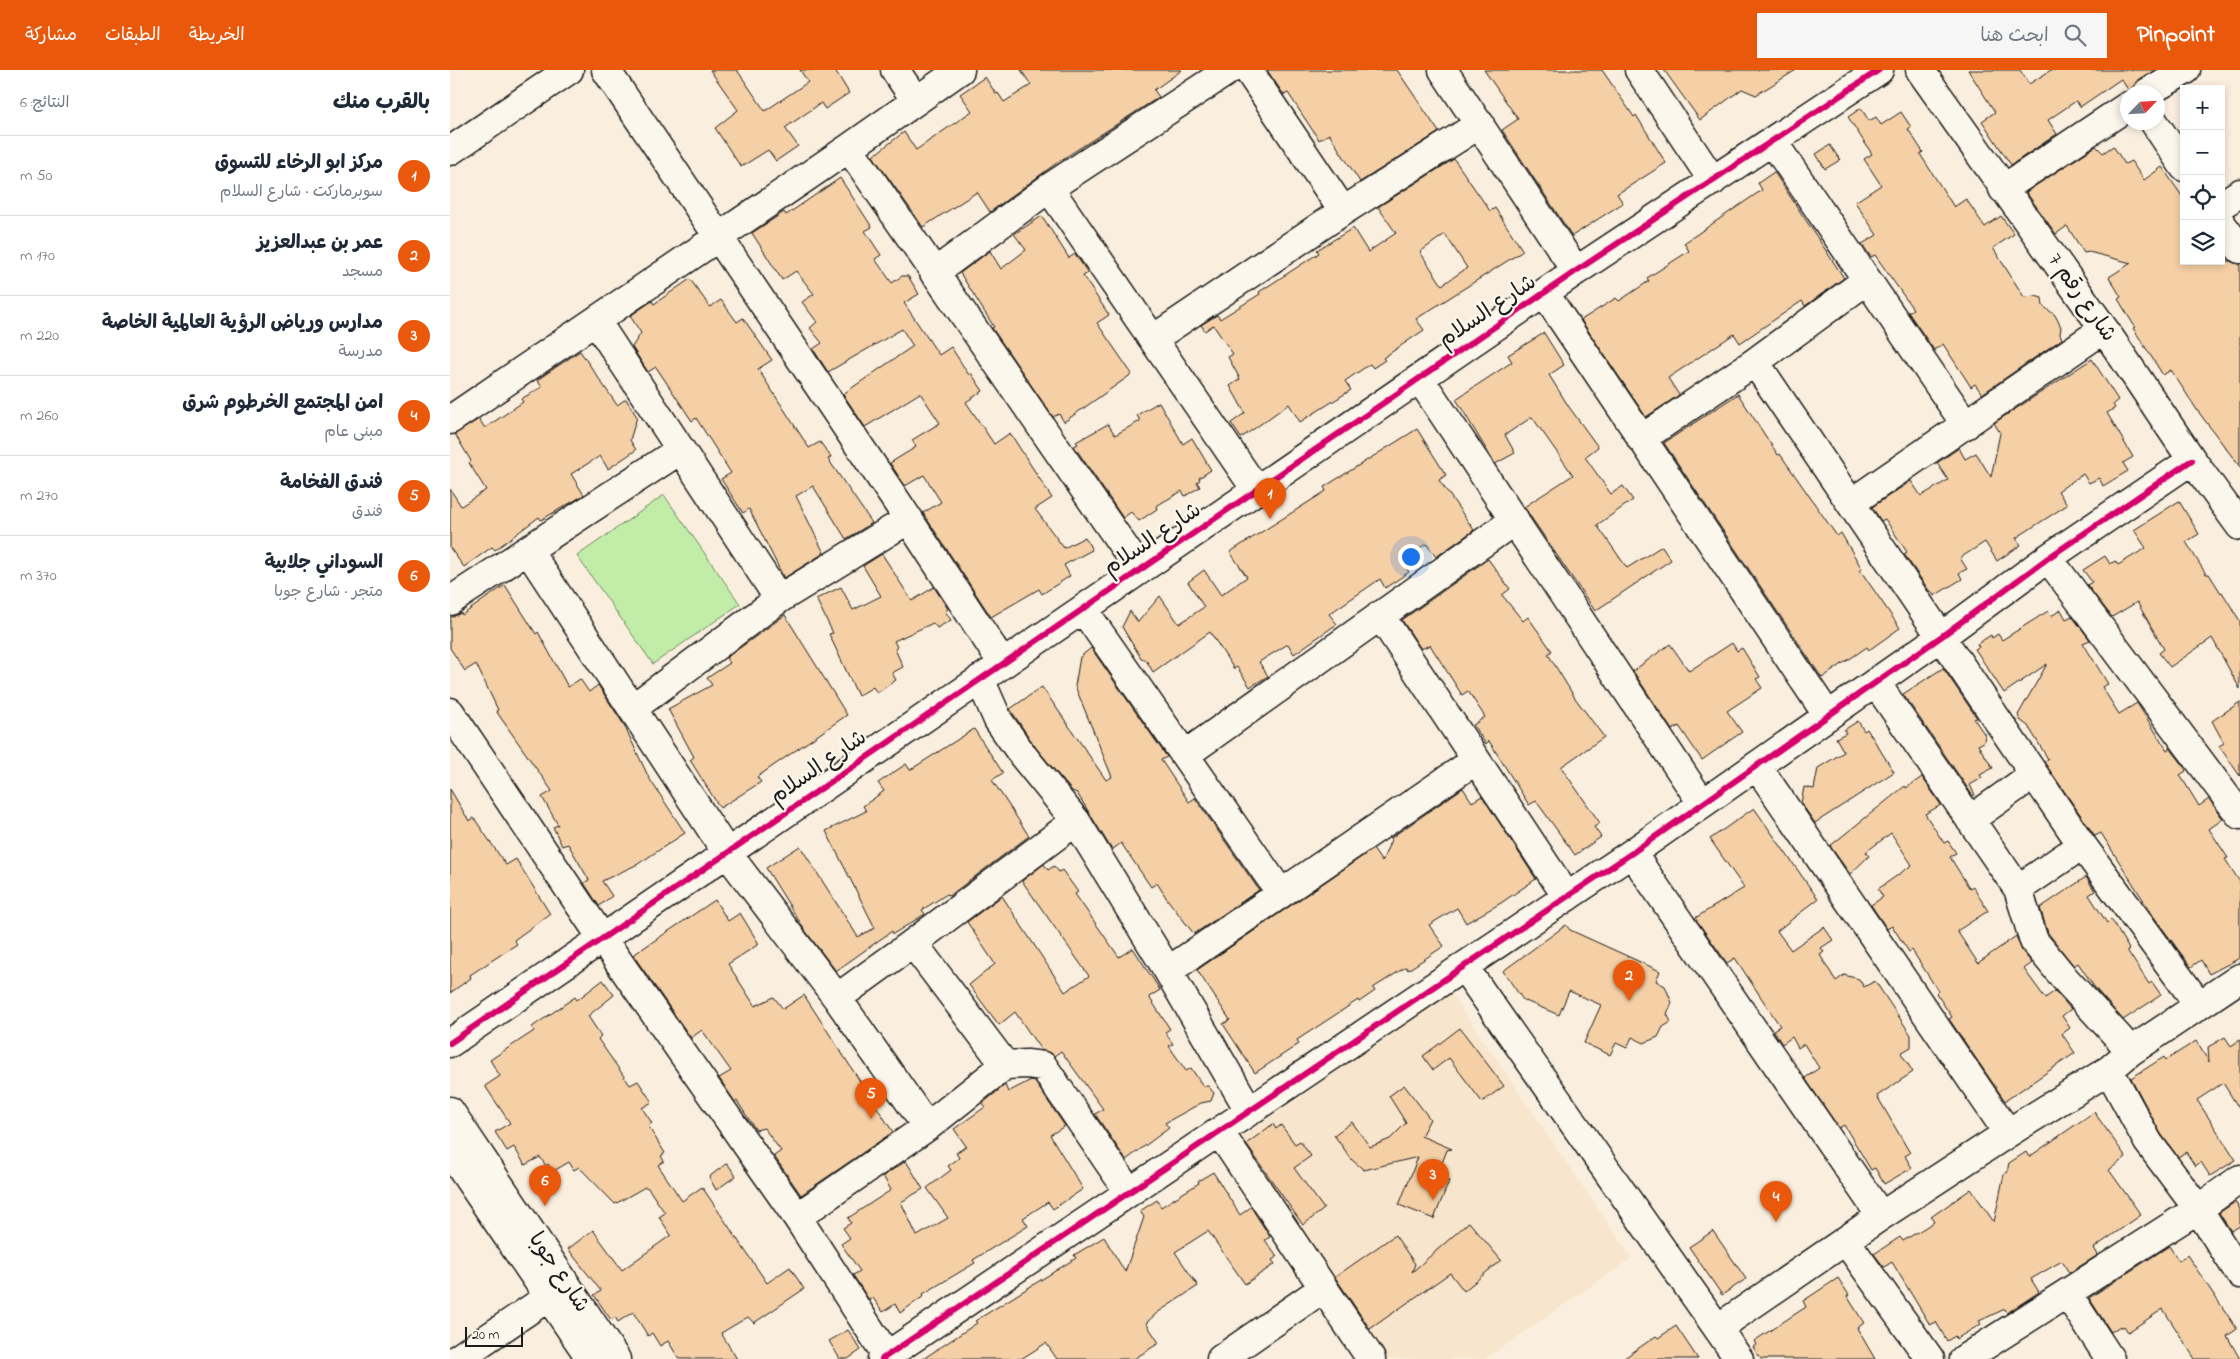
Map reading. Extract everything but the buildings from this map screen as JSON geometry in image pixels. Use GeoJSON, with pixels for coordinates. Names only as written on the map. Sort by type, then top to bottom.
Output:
{"type":"FeatureCollection","features":[{"type":"Feature","properties":{"kind":"street"},"geometry":{"type":"LineString","coordinates":[[450,151],[569,70]]}},
{"type":"Feature","properties":{"kind":"street"},"geometry":{"type":"LineString","coordinates":[[606,70],[909,520],[1003,664]]}},
{"type":"Feature","properties":{"kind":"street"},"geometry":{"type":"LineString","coordinates":[[895,70],[916,101]]}},
{"type":"Feature","properties":{"kind":"street"},"geometry":{"type":"LineString","coordinates":[[450,420],[849,148],[960,70]]}},
{"type":"Feature","properties":{"kind":"street"},"geometry":{"type":"LineString","coordinates":[[934,273],[1049,188],[1228,70]]}},
{"type":"Feature","properties":{"kind":"street"},"geometry":{"type":"LineString","coordinates":[[1248,70],[1343,211]]}},
{"type":"Feature","properties":{"kind":"street"},"geometry":{"type":"LineString","coordinates":[[1443,70],[1576,271]]}},
{"type":"Feature","properties":{"kind":"street"},"geometry":{"type":"LineString","coordinates":[[1639,70],[1713,182]]}},
{"type":"Feature","properties":{"kind":"street","name":"شارع السلام"},"geometry":{"type":"LineString","coordinates":[[450,1043],[1576,271],[1880,70]]}},
{"type":"Feature","properties":{"kind":"street","name":"شارع رقم 7"},"geometry":{"type":"LineString","coordinates":[[1920,70],[2003,190],[2104,329],[2192,460],[2240,526]]}},
{"type":"Feature","properties":{"kind":"street"},"geometry":{"type":"LineString","coordinates":[[2160,85],[2186,70]]}},
{"type":"Feature","properties":{"kind":"street"},"geometry":{"type":"LineString","coordinates":[[2003,190],[2120,111]]}},
{"type":"Feature","properties":{"kind":"street"},"geometry":{"type":"LineString","coordinates":[[1154,339],[1343,211],[1480,124]]}},
{"type":"Feature","properties":{"kind":"street"},"geometry":{"type":"LineString","coordinates":[[2159,130],[2180,161]]}},
{"type":"Feature","properties":{"kind":"street"},"geometry":{"type":"LineString","coordinates":[[1773,142],[1966,425]]}},
{"type":"Feature","properties":{"kind":"street"},"geometry":{"type":"LineString","coordinates":[[849,148],[1140,570]]}},
{"type":"Feature","properties":{"kind":"street"},"geometry":{"type":"LineString","coordinates":[[1049,188],[1257,491]]}},
{"type":"Feature","properties":{"kind":"street"},"geometry":{"type":"LineString","coordinates":[[2225,202],[2240,192]]}},
{"type":"Feature","properties":{"kind":"street"},"geometry":{"type":"LineString","coordinates":[[2225,228],[2240,249]]}},
{"type":"Feature","properties":{"kind":"street"},"geometry":{"type":"LineString","coordinates":[[1641,440],[1755,362],[1867,280]]}},
{"type":"Feature","properties":{"kind":"street"},"geometry":{"type":"LineString","coordinates":[[1544,294],[1828,716]]}},
{"type":"Feature","properties":{"kind":"street"},"geometry":{"type":"LineString","coordinates":[[596,321],[779,600]]}},
{"type":"Feature","properties":{"kind":"street"},"geometry":{"type":"LineString","coordinates":[[1851,503],[2104,329]]}},
{"type":"Feature","properties":{"kind":"street"},"geometry":{"type":"LineString","coordinates":[[1755,362],[2082,845],[2200,1005]]}},
{"type":"Feature","properties":{"kind":"street"},"geometry":{"type":"LineString","coordinates":[[1420,379],[1702,803]]}},
{"type":"Feature","properties":{"kind":"street"},"geometry":{"type":"LineString","coordinates":[[450,601],[680,450]]}},
{"type":"Feature","properties":{"kind":"street"},"geometry":{"type":"LineString","coordinates":[[450,712],[602,938],[797,1217],[886,1358],[1129,1192],[1220,1133],[1249,1110],[1632,853],[1876,683],[2048,558],[2192,460]]}},
{"type":"Feature","properties":{"kind":"street"},"geometry":{"type":"LineString","coordinates":[[633,708],[779,600],[909,520]]}},
{"type":"Feature","properties":{"kind":"street"},"geometry":{"type":"LineString","coordinates":[[1186,754],[1515,520]]}},
{"type":"Feature","properties":{"kind":"street"},"geometry":{"type":"LineString","coordinates":[[528,550],[727,853],[837,998],[928,1127]]}},
{"type":"Feature","properties":{"kind":"street"},"geometry":{"type":"LineString","coordinates":[[2048,558],[2240,815]]}},
{"type":"Feature","properties":{"kind":"street"},"geometry":{"type":"LineString","coordinates":[[1083,609],[1186,754],[1280,892]]}},
{"type":"Feature","properties":{"kind":"street"},"geometry":{"type":"LineString","coordinates":[[1380,615],[1567,897]]}},
{"type":"Feature","properties":{"kind":"street"},"geometry":{"type":"LineString","coordinates":[[980,679],[998,720],[1024,757],[1076,821],[1168,971],[1249,1110]]}},
{"type":"Feature","properties":{"kind":"street"},"geometry":{"type":"LineString","coordinates":[[1876,683],[2018,889],[2034,941],[2066,980],[2131,1051]]}},
{"type":"Feature","properties":{"kind":"street"},"geometry":{"type":"LineString","coordinates":[[1168,971],[1280,892],[1476,760]]}},
{"type":"Feature","properties":{"kind":"street"},"geometry":{"type":"LineString","coordinates":[[1757,766],[2008,1133]]}},
{"type":"Feature","properties":{"kind":"street"},"geometry":{"type":"LineString","coordinates":[[1970,820],[2034,774]]}},
{"type":"Feature","properties":{"kind":"street"},"geometry":{"type":"LineString","coordinates":[[837,998],[913,944],[1076,821]]}},
{"type":"Feature","properties":{"kind":"street"},"geometry":{"type":"LineString","coordinates":[[2018,889],[2082,845]]}},
{"type":"Feature","properties":{"kind":"street"},"geometry":{"type":"LineString","coordinates":[[1632,853],[1881,1216]]}},
{"type":"Feature","properties":{"kind":"street"},"geometry":{"type":"LineString","coordinates":[[913,944],[1005,1066]]}},
{"type":"Feature","properties":{"kind":"street"},"geometry":{"type":"LineString","coordinates":[[1464,967],[1740,1359]]}},
{"type":"Feature","properties":{"kind":"street"},"geometry":{"type":"LineString","coordinates":[[1718,1328],[1881,1216],[2109,1070],[2131,1051],[2240,978]]}},
{"type":"Feature","properties":{"kind":"street"},"geometry":{"type":"LineString","coordinates":[[797,1217],[928,1127],[1005,1066],[1027,1064],[1043,1066],[1129,1192]]}},
{"type":"Feature","properties":{"kind":"street"},"geometry":{"type":"LineString","coordinates":[[2109,1070],[2148,1142],[2198,1209],[2240,1274]]}},
{"type":"Feature","properties":{"kind":"street","name":"شارع جوبا"},"geometry":{"type":"LineString","coordinates":[[450,1111],[557,1291],[591,1359]]}},
{"type":"Feature","properties":{"kind":"street"},"geometry":{"type":"LineString","coordinates":[[1220,1133],[1322,1289],[1371,1359]]}},
{"type":"Feature","properties":{"kind":"street","name":"شارع جوبا"},"geometry":{"type":"LineString","coordinates":[[450,1152],[557,1291],[616,1359]]}},
{"type":"Feature","properties":{"kind":"street"},"geometry":{"type":"LineString","coordinates":[[1964,1359],[2198,1209],[2240,1179]]}},
{"type":"Feature","properties":{"kind":"street"},"geometry":{"type":"LineString","coordinates":[[1846,1241],[1930,1359]]}},
{"type":"Feature","properties":{"kind":"street"},"geometry":{"type":"LineString","coordinates":[[1222,1359],[1322,1289]]}},
{"type":"Feature","properties":{"kind":"street"},"geometry":{"type":"LineString","coordinates":[[457,1359],[557,1291]]}},
{"type":"Feature","properties":{"kind":"street"},"geometry":{"type":"LineString","coordinates":[[2067,1293],[2110,1359]]}},
{"type":"Feature","properties":{"kind":"shaded area"},"geometry":{"type":"Polygon","coordinates":[[[1451,993],[1632,1258],[1485,1359],[1382,1359],[1234,1142],[1451,993]]]}},
{"type":"Feature","properties":{"kind":"green space"},"geometry":{"type":"Polygon","coordinates":[[[664,495],[740,604],[653,664],[577,556],[664,495]]]}},
{"type":"Feature","properties":{"kind":"cycle path"},"geometry":{"type":"LineString","coordinates":[[450,1043],[1576,271],[1879,70]]}},
{"type":"Feature","properties":{"kind":"cycle path"},"geometry":{"type":"LineString","coordinates":[[882,1359],[1632,853],[1942,636],[2048,558],[2192,460]]}},
{"type":"Feature","properties":{"kind":"place","name":"مركز ابو الرخاء للتسوق"},"geometry":{"type":"Point","coordinates":[1270,519]}},
{"type":"Feature","properties":{"kind":"place","name":"عمر بن عبدالعزيز"},"geometry":{"type":"Point","coordinates":[1629,1001]}},
{"type":"Feature","properties":{"kind":"place","name":"فندق الفخامة"},"geometry":{"type":"Point","coordinates":[871,1119]}},
{"type":"Feature","properties":{"kind":"place","name":"مدارس ورياض الرؤية العالمية الخاصة"},"geometry":{"type":"Point","coordinates":[1433,1200]}},
{"type":"Feature","properties":{"kind":"place","name":"السوداني جلابية"},"geometry":{"type":"Point","coordinates":[545,1206]}},
{"type":"Feature","properties":{"kind":"place","name":"امن المجتمع الخرطوم شرق"},"geometry":{"type":"Point","coordinates":[1776,1222]}}]}
